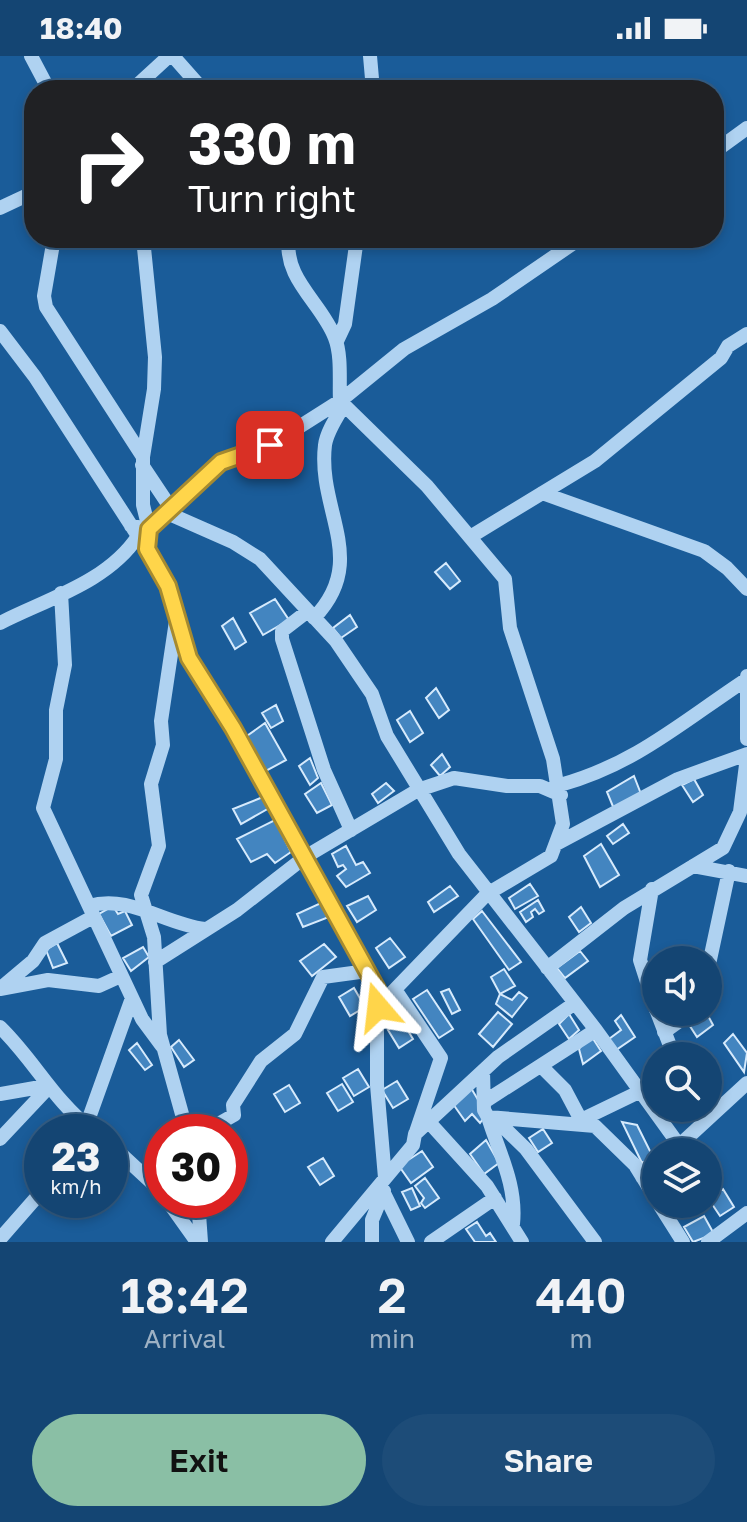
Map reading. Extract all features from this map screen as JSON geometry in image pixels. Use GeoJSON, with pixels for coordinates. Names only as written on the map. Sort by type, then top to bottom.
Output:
{"type":"FeatureCollection","features":[{"type":"Feature","properties":{"kind":"street"},"geometry":{"type":"LineString","coordinates":[[31,56],[44,80]]}},
{"type":"Feature","properties":{"kind":"street"},"geometry":{"type":"LineString","coordinates":[[143,80],[171,56],[194,80]]}},
{"type":"Feature","properties":{"kind":"street"},"geometry":{"type":"LineString","coordinates":[[370,56],[372,80]]}},
{"type":"Feature","properties":{"kind":"street"},"geometry":{"type":"LineString","coordinates":[[724,145],[747,128]]}},
{"type":"Feature","properties":{"kind":"street"},"geometry":{"type":"LineString","coordinates":[[0,208],[24,197]]}},
{"type":"Feature","properties":{"kind":"street"},"geometry":{"type":"LineString","coordinates":[[52,248],[44,296],[46,307],[142,461],[168,510],[248,550],[345,653],[372,694],[387,736],[418,790],[487,894],[596,1030],[642,1095]]}},
{"type":"Feature","properties":{"kind":"street"},"geometry":{"type":"LineString","coordinates":[[139,531],[143,505],[142,461],[154,389],[155,357],[144,248]]}},
{"type":"Feature","properties":{"kind":"street"},"geometry":{"type":"LineString","coordinates":[[288,248],[299,283],[337,341],[342,403],[327,439],[324,475],[341,536],[340,564],[332,600],[282,631],[282,639],[324,770],[351,830]]}},
{"type":"Feature","properties":{"kind":"street"},"geometry":{"type":"LineString","coordinates":[[337,341],[345,324],[356,248]]}},
{"type":"Feature","properties":{"kind":"street"},"geometry":{"type":"LineString","coordinates":[[0,623],[112,566],[139,531],[168,510],[221,462],[277,441],[342,403],[404,349],[492,299],[566,248]]}},
{"type":"Feature","properties":{"kind":"street"},"geometry":{"type":"LineString","coordinates":[[0,331],[35,377],[139,531],[168,586],[176,621],[202,682],[233,728],[241,749],[305,857],[377,989],[377,1085],[383,1185],[372,1220],[372,1242]]}},
{"type":"Feature","properties":{"kind":"street"},"geometry":{"type":"LineString","coordinates":[[470,537],[610,450],[721,358],[728,346],[747,334]]}},
{"type":"Feature","properties":{"kind":"street"},"geometry":{"type":"LineString","coordinates":[[342,403],[427,486],[505,579],[510,628],[561,790],[563,824],[551,856],[487,894],[378,1007]]}},
{"type":"Feature","properties":{"kind":"street"},"geometry":{"type":"LineString","coordinates":[[542,493],[704,551],[747,589]]}},
{"type":"Feature","properties":{"kind":"street"},"geometry":{"type":"LineString","coordinates":[[61,593],[65,665],[56,710],[56,759],[43,808],[121,976],[152,1037],[162,1046]]}},
{"type":"Feature","properties":{"kind":"street"},"geometry":{"type":"LineString","coordinates":[[176,621],[161,721],[163,745],[151,784],[159,846],[141,895],[154,937],[162,1046],[182,1114]]}},
{"type":"Feature","properties":{"kind":"street"},"geometry":{"type":"LineString","coordinates":[[747,670],[747,739]]}},
{"type":"Feature","properties":{"kind":"street"},"geometry":{"type":"LineString","coordinates":[[155,962],[237,910],[305,857],[418,790],[454,778],[561,790],[659,742],[747,679]]}},
{"type":"Feature","properties":{"kind":"street"},"geometry":{"type":"LineString","coordinates":[[547,968],[652,889],[723,848],[743,814],[747,755],[678,779],[556,844]]}},
{"type":"Feature","properties":{"kind":"street"},"geometry":{"type":"LineString","coordinates":[[693,866],[736,873],[747,888]]}},
{"type":"Feature","properties":{"kind":"street"},"geometry":{"type":"LineString","coordinates":[[715,946],[736,873]]}},
{"type":"Feature","properties":{"kind":"street"},"geometry":{"type":"LineString","coordinates":[[642,946],[652,889]]}},
{"type":"Feature","properties":{"kind":"street"},"geometry":{"type":"LineString","coordinates":[[0,989],[33,961],[45,943],[91,911],[117,901],[173,924],[205,929]]}},
{"type":"Feature","properties":{"kind":"street"},"geometry":{"type":"LineString","coordinates":[[234,1114],[233,1105],[261,1061],[295,1034],[323,977],[367,971]]}},
{"type":"Feature","properties":{"kind":"street"},"geometry":{"type":"LineString","coordinates":[[0,989],[58,979],[99,986],[121,976]]}},
{"type":"Feature","properties":{"kind":"street"},"geometry":{"type":"LineString","coordinates":[[332,1242],[383,1185],[413,1145],[441,1058],[396,991]]}},
{"type":"Feature","properties":{"kind":"street"},"geometry":{"type":"LineString","coordinates":[[93,1114],[114,1041],[132,998]]}},
{"type":"Feature","properties":{"kind":"street"},"geometry":{"type":"LineString","coordinates":[[415,1134],[483,1071],[575,1003]]}},
{"type":"Feature","properties":{"kind":"street"},"geometry":{"type":"LineString","coordinates":[[662,1026],[668,1042]]}},
{"type":"Feature","properties":{"kind":"street"},"geometry":{"type":"LineString","coordinates":[[664,1032],[672,1026]]}},
{"type":"Feature","properties":{"kind":"street"},"geometry":{"type":"LineString","coordinates":[[0,1027],[21,1049],[47,1087],[73,1114]]}},
{"type":"Feature","properties":{"kind":"street"},"geometry":{"type":"LineString","coordinates":[[484,1102],[596,1030]]}},
{"type":"Feature","properties":{"kind":"street"},"geometry":{"type":"LineString","coordinates":[[541,1066],[565,1090],[582,1122]]}},
{"type":"Feature","properties":{"kind":"street"},"geometry":{"type":"LineString","coordinates":[[483,1071],[484,1102],[505,1162],[514,1207],[513,1225]]}},
{"type":"Feature","properties":{"kind":"street"},"geometry":{"type":"LineString","coordinates":[[686,1138],[747,1083]]}},
{"type":"Feature","properties":{"kind":"street"},"geometry":{"type":"LineString","coordinates":[[0,1094],[47,1087]]}},
{"type":"Feature","properties":{"kind":"street"},"geometry":{"type":"LineString","coordinates":[[0,1139],[47,1087]]}},
{"type":"Feature","properties":{"kind":"street"},"geometry":{"type":"LineString","coordinates":[[582,1122],[639,1092]]}},
{"type":"Feature","properties":{"kind":"street"},"geometry":{"type":"LineString","coordinates":[[491,1118],[582,1122],[606,1133],[642,1177]]}},
{"type":"Feature","properties":{"kind":"street"},"geometry":{"type":"LineString","coordinates":[[491,1118],[526,1149],[595,1242]]}},
{"type":"Feature","properties":{"kind":"street"},"geometry":{"type":"LineString","coordinates":[[428,1121],[495,1198],[522,1242]]}},
{"type":"Feature","properties":{"kind":"street"},"geometry":{"type":"LineString","coordinates":[[128,1158],[144,1171]]}},
{"type":"Feature","properties":{"kind":"street"},"geometry":{"type":"LineString","coordinates":[[383,1185],[398,1218],[401,1234],[408,1242]]}},
{"type":"Feature","properties":{"kind":"street"},"geometry":{"type":"LineString","coordinates":[[431,1242],[495,1198]]}},
{"type":"Feature","properties":{"kind":"street"},"geometry":{"type":"LineString","coordinates":[[0,1239],[24,1212]]}},
{"type":"Feature","properties":{"kind":"street"},"geometry":{"type":"LineString","coordinates":[[708,1242],[747,1213]]}},
{"type":"Feature","properties":{"kind":"street"},"geometry":{"type":"LineString","coordinates":[[181,1218],[199,1242]]}},
{"type":"Feature","properties":{"kind":"street"},"geometry":{"type":"LineString","coordinates":[[198,1218],[199,1242]]}},
{"type":"Feature","properties":{"kind":"street"},"geometry":{"type":"LineString","coordinates":[[668,1218],[683,1242]]}},
{"type":"Feature","properties":{"kind":"building"},"geometry":{"type":"Polygon","coordinates":[[[446,563],[460,581],[450,589],[435,572],[446,563]]]}},
{"type":"Feature","properties":{"kind":"building"},"geometry":{"type":"Polygon","coordinates":[[[275,599],[289,620],[263,635],[250,613],[275,599]]]}},
{"type":"Feature","properties":{"kind":"building"},"geometry":{"type":"Polygon","coordinates":[[[350,615],[357,627],[341,638],[333,628],[350,615]]]}},
{"type":"Feature","properties":{"kind":"building"},"geometry":{"type":"Polygon","coordinates":[[[233,618],[246,642],[235,649],[222,626],[233,618]]]}},
{"type":"Feature","properties":{"kind":"building"},"geometry":{"type":"Polygon","coordinates":[[[436,688],[449,710],[439,718],[426,698],[436,688]]]}},
{"type":"Feature","properties":{"kind":"building"},"geometry":{"type":"Polygon","coordinates":[[[276,705],[283,721],[271,728],[262,713],[276,705]]]}},
{"type":"Feature","properties":{"kind":"building"},"geometry":{"type":"Polygon","coordinates":[[[410,711],[423,733],[410,742],[397,720],[410,711]]]}},
{"type":"Feature","properties":{"kind":"building"},"geometry":{"type":"Polygon","coordinates":[[[265,723],[286,760],[264,772],[244,738],[265,723]]]}},
{"type":"Feature","properties":{"kind":"building"},"geometry":{"type":"Polygon","coordinates":[[[442,754],[450,767],[440,776],[431,765],[442,754]]]}},
{"type":"Feature","properties":{"kind":"building"},"geometry":{"type":"Polygon","coordinates":[[[310,758],[318,778],[310,785],[299,766],[310,758]]]}},
{"type":"Feature","properties":{"kind":"building"},"geometry":{"type":"Polygon","coordinates":[[[634,776],[641,794],[614,809],[607,792],[634,776]]]}},
{"type":"Feature","properties":{"kind":"building"},"geometry":{"type":"Polygon","coordinates":[[[694,779],[703,795],[693,802],[682,785],[694,779]]]}},
{"type":"Feature","properties":{"kind":"building"},"geometry":{"type":"Polygon","coordinates":[[[321,783],[332,805],[317,813],[305,794],[321,783]]]}},
{"type":"Feature","properties":{"kind":"building"},"geometry":{"type":"Polygon","coordinates":[[[386,783],[394,791],[378,803],[372,794],[386,783]]]}},
{"type":"Feature","properties":{"kind":"building"},"geometry":{"type":"Polygon","coordinates":[[[263,797],[271,807],[241,824],[233,809],[263,797]]]}},
{"type":"Feature","properties":{"kind":"building"},"geometry":{"type":"Polygon","coordinates":[[[275,820],[291,852],[275,863],[267,854],[251,862],[237,839],[275,820]]]}},
{"type":"Feature","properties":{"kind":"building"},"geometry":{"type":"Polygon","coordinates":[[[623,824],[629,833],[613,844],[607,836],[623,824]]]}},
{"type":"Feature","properties":{"kind":"building"},"geometry":{"type":"Polygon","coordinates":[[[601,844],[619,875],[600,887],[584,856],[601,844]]]}},
{"type":"Feature","properties":{"kind":"building"},"geometry":{"type":"Polygon","coordinates":[[[346,846],[356,865],[363,862],[370,873],[346,887],[337,876],[346,869],[343,865],[338,867],[332,854],[346,846]]]}},
{"type":"Feature","properties":{"kind":"building"},"geometry":{"type":"Polygon","coordinates":[[[530,884],[538,896],[515,909],[509,898],[530,884]]]}},
{"type":"Feature","properties":{"kind":"building"},"geometry":{"type":"Polygon","coordinates":[[[450,886],[458,896],[434,912],[428,902],[450,886]]]}},
{"type":"Feature","properties":{"kind":"building"},"geometry":{"type":"Polygon","coordinates":[[[368,896],[376,910],[357,922],[347,906],[368,896]]]}},
{"type":"Feature","properties":{"kind":"building"},"geometry":{"type":"Polygon","coordinates":[[[538,900],[544,911],[539,914],[535,909],[531,912],[533,917],[526,922],[520,912],[538,900]]]}},
{"type":"Feature","properties":{"kind":"building"},"geometry":{"type":"Polygon","coordinates":[[[323,902],[329,917],[303,927],[297,914],[323,902]]]}},
{"type":"Feature","properties":{"kind":"building"},"geometry":{"type":"Polygon","coordinates":[[[113,906],[118,914],[125,911],[132,925],[111,936],[99,914],[113,906]]]}},
{"type":"Feature","properties":{"kind":"building"},"geometry":{"type":"Polygon","coordinates":[[[581,907],[591,923],[579,932],[569,917],[581,907]]]}},
{"type":"Feature","properties":{"kind":"building"},"geometry":{"type":"Polygon","coordinates":[[[482,911],[521,962],[509,970],[473,919],[482,911]]]}},
{"type":"Feature","properties":{"kind":"building"},"geometry":{"type":"Polygon","coordinates":[[[390,938],[405,957],[389,968],[376,948],[390,938]]]}},
{"type":"Feature","properties":{"kind":"building"},"geometry":{"type":"Polygon","coordinates":[[[57,943],[67,963],[53,968],[46,950],[57,943]]]}},
{"type":"Feature","properties":{"kind":"building"},"geometry":{"type":"Polygon","coordinates":[[[324,944],[336,957],[312,976],[300,961],[324,944]]]}},
{"type":"Feature","properties":{"kind":"building"},"geometry":{"type":"Polygon","coordinates":[[[143,947],[149,957],[131,971],[123,958],[143,947]]]}},
{"type":"Feature","properties":{"kind":"building"},"geometry":{"type":"Polygon","coordinates":[[[580,951],[588,961],[565,978],[557,968],[580,951]]]}},
{"type":"Feature","properties":{"kind":"building"},"geometry":{"type":"Polygon","coordinates":[[[504,969],[515,986],[500,994],[491,977],[504,969]]]}},
{"type":"Feature","properties":{"kind":"building"},"geometry":{"type":"Polygon","coordinates":[[[354,988],[365,1007],[350,1016],[339,997],[354,988]]]}},
{"type":"Feature","properties":{"kind":"building"},"geometry":{"type":"Polygon","coordinates":[[[449,989],[460,1010],[452,1014],[441,992],[449,989]]]}},
{"type":"Feature","properties":{"kind":"building"},"geometry":{"type":"Polygon","coordinates":[[[427,990],[453,1029],[439,1038],[413,999],[427,990]]]}},
{"type":"Feature","properties":{"kind":"building"},"geometry":{"type":"Polygon","coordinates":[[[519,992],[527,998],[512,1017],[496,1004],[500,994],[512,1000],[519,992]]]}},
{"type":"Feature","properties":{"kind":"building"},"geometry":{"type":"Polygon","coordinates":[[[498,1012],[512,1024],[493,1047],[479,1034],[498,1012]]]}},
{"type":"Feature","properties":{"kind":"building"},"geometry":{"type":"Polygon","coordinates":[[[569,1014],[579,1030],[569,1039],[559,1024],[569,1014]]]}},
{"type":"Feature","properties":{"kind":"building"},"geometry":{"type":"Polygon","coordinates":[[[621,1015],[635,1037],[616,1050],[609,1039],[621,1030],[615,1021],[621,1015]]]}},
{"type":"Feature","properties":{"kind":"building"},"geometry":{"type":"Polygon","coordinates":[[[402,1021],[413,1039],[399,1048],[388,1030],[402,1021]]]}},
{"type":"Feature","properties":{"kind":"building"},"geometry":{"type":"Polygon","coordinates":[[[690,1026],[712,1026],[697,1037],[690,1026]]]}},
{"type":"Feature","properties":{"kind":"building"},"geometry":{"type":"Polygon","coordinates":[[[590,1034],[601,1051],[583,1064],[579,1049],[590,1034]]]}},
{"type":"Feature","properties":{"kind":"building"},"geometry":{"type":"Polygon","coordinates":[[[733,1034],[747,1053],[744,1072],[724,1043],[733,1034]]]}},
{"type":"Feature","properties":{"kind":"building"},"geometry":{"type":"Polygon","coordinates":[[[179,1040],[194,1060],[184,1067],[171,1047],[179,1040]]]}},
{"type":"Feature","properties":{"kind":"building"},"geometry":{"type":"Polygon","coordinates":[[[137,1043],[152,1065],[145,1070],[129,1050],[137,1043]]]}},
{"type":"Feature","properties":{"kind":"building"},"geometry":{"type":"Polygon","coordinates":[[[358,1069],[369,1087],[354,1096],[343,1078],[358,1069]]]}},
{"type":"Feature","properties":{"kind":"building"},"geometry":{"type":"Polygon","coordinates":[[[397,1081],[408,1099],[393,1108],[382,1090],[397,1081]]]}},
{"type":"Feature","properties":{"kind":"building"},"geometry":{"type":"Polygon","coordinates":[[[342,1084],[353,1102],[338,1111],[327,1093],[342,1084]]]}},
{"type":"Feature","properties":{"kind":"building"},"geometry":{"type":"Polygon","coordinates":[[[289,1085],[300,1103],[285,1112],[274,1094],[289,1085]]]}},
{"type":"Feature","properties":{"kind":"building"},"geometry":{"type":"Polygon","coordinates":[[[471,1088],[480,1103],[483,1119],[480,1123],[472,1114],[465,1121],[453,1104],[471,1088]]]}},
{"type":"Feature","properties":{"kind":"building"},"geometry":{"type":"Polygon","coordinates":[[[622,1122],[637,1125],[644,1138],[642,1163],[622,1122]]]}},
{"type":"Feature","properties":{"kind":"building"},"geometry":{"type":"Polygon","coordinates":[[[543,1129],[552,1143],[538,1152],[529,1138],[543,1129]]]}},
{"type":"Feature","properties":{"kind":"building"},"geometry":{"type":"Polygon","coordinates":[[[486,1140],[499,1163],[484,1174],[470,1154],[486,1140]]]}},
{"type":"Feature","properties":{"kind":"building"},"geometry":{"type":"Polygon","coordinates":[[[422,1151],[433,1167],[411,1183],[399,1166],[422,1151]]]}},
{"type":"Feature","properties":{"kind":"building"},"geometry":{"type":"Polygon","coordinates":[[[323,1158],[334,1176],[320,1185],[308,1167],[323,1158]]]}},
{"type":"Feature","properties":{"kind":"building"},"geometry":{"type":"Polygon","coordinates":[[[425,1178],[439,1198],[425,1208],[421,1203],[424,1198],[415,1186],[425,1178]]]}},
{"type":"Feature","properties":{"kind":"building"},"geometry":{"type":"Polygon","coordinates":[[[412,1188],[420,1206],[411,1210],[402,1192],[412,1188]]]}},
{"type":"Feature","properties":{"kind":"building"},"geometry":{"type":"Polygon","coordinates":[[[722,1190],[734,1207],[722,1215],[722,1190]]]}},
{"type":"Feature","properties":{"kind":"building"},"geometry":{"type":"Polygon","coordinates":[[[705,1218],[714,1234],[693,1242],[684,1227],[705,1218]]]}},
{"type":"Feature","properties":{"kind":"building"},"geometry":{"type":"Polygon","coordinates":[[[477,1222],[486,1236],[490,1233],[496,1242],[475,1242],[466,1229],[477,1222]]]}},
{"type":"Feature","properties":{"kind":"route"},"geometry":{"type":"LineString","coordinates":[[270,445],[221,462],[197,482],[149,529],[147,549],[168,586],[189,658],[233,728],[241,749],[316,875],[377,989],[378,1007]]}}]}
